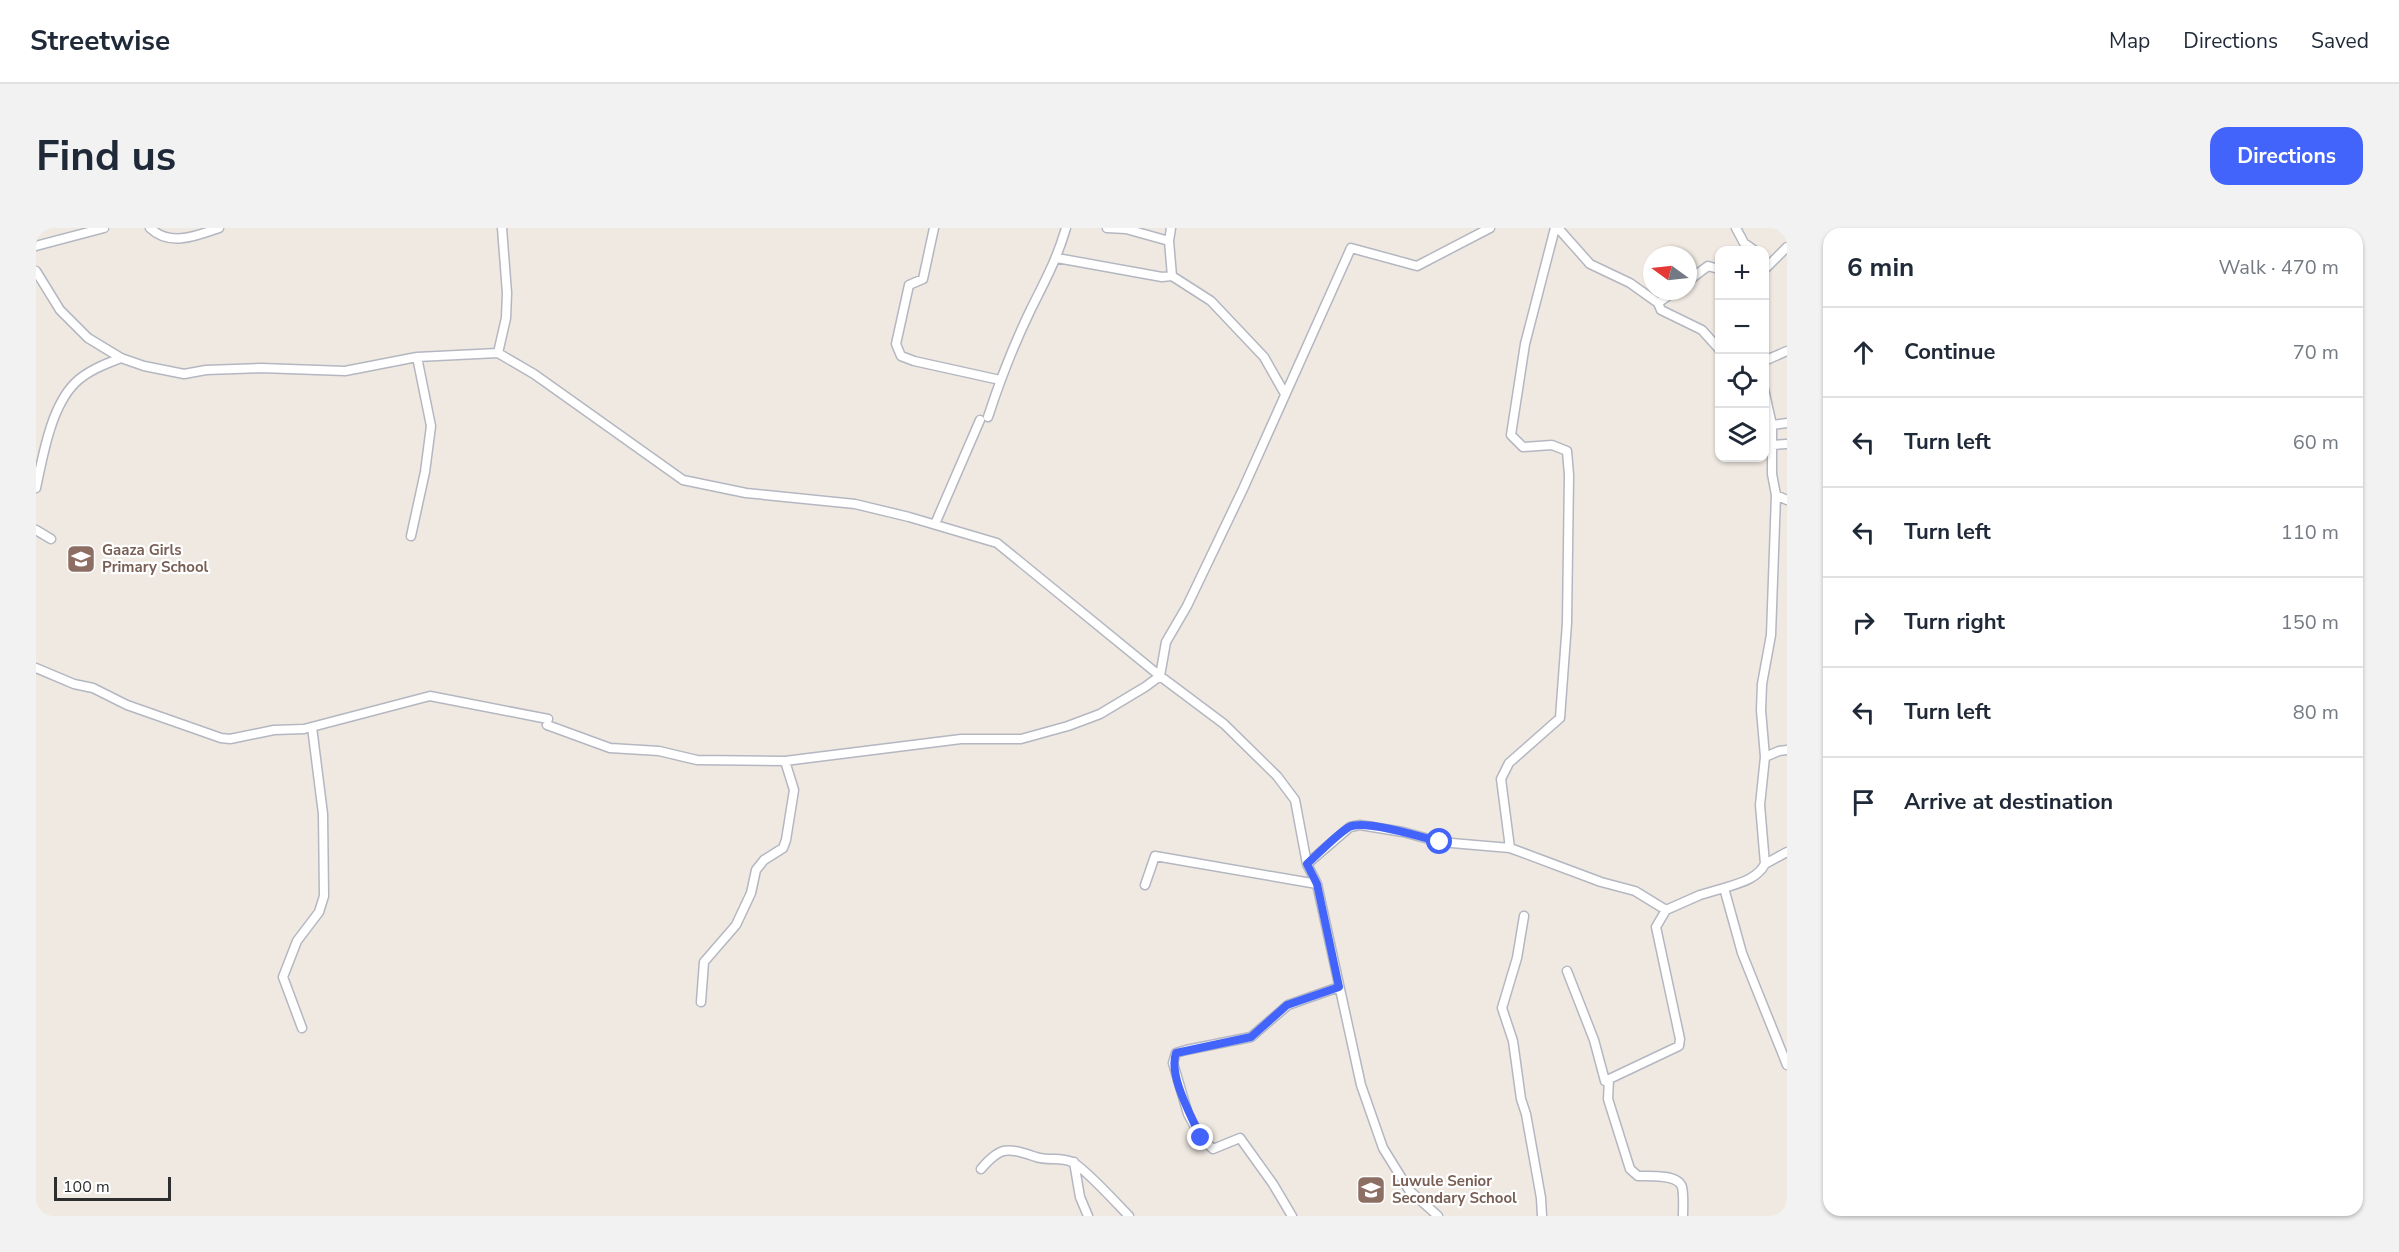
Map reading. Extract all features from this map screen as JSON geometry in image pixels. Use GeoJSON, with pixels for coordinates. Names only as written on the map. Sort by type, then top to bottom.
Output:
{"type":"FeatureCollection","features":[{"type":"Feature","properties":{"kind":"street"},"geometry":{"type":"LineString","coordinates":[[36,246],[104,228]]}},
{"type":"Feature","properties":{"kind":"street"},"geometry":{"type":"LineString","coordinates":[[150,228],[155,233],[171,240],[199,235],[219,228]]}},
{"type":"Feature","properties":{"kind":"street"},"geometry":{"type":"LineString","coordinates":[[498,353],[506,318],[507,292],[501,228]]}},
{"type":"Feature","properties":{"kind":"street"},"geometry":{"type":"LineString","coordinates":[[934,228],[923,279],[909,285],[896,344],[901,356],[1000,380]]}},
{"type":"Feature","properties":{"kind":"street"},"geometry":{"type":"LineString","coordinates":[[935,524],[1031,309],[1057,258],[1066,228]]}},
{"type":"Feature","properties":{"kind":"street"},"geometry":{"type":"LineString","coordinates":[[1107,228],[1126,229],[1168,241]]}},
{"type":"Feature","properties":{"kind":"street"},"geometry":{"type":"LineString","coordinates":[[1171,228],[1168,241],[1172,276]]}},
{"type":"Feature","properties":{"kind":"street"},"geometry":{"type":"LineString","coordinates":[[36,668],[74,684],[93,688],[127,705],[221,738],[230,739],[274,730],[312,727],[430,696],[547,722],[610,748],[659,752],[698,760],[785,761],[961,739],[1021,739],[1068,726],[1100,714],[1160,676],[1166,642],[1202,574],[1351,248],[1417,266],[1490,228]]}},
{"type":"Feature","properties":{"kind":"street"},"geometry":{"type":"LineString","coordinates":[[1556,228],[1590,264],[1630,283],[1658,303],[1662,310],[1702,330],[1715,345]]}},
{"type":"Feature","properties":{"kind":"street"},"geometry":{"type":"LineString","coordinates":[[1510,848],[1501,779],[1509,763],[1560,717],[1567,623],[1569,475],[1567,451],[1552,445],[1523,447],[1511,435],[1525,344],[1556,228]]}},
{"type":"Feature","properties":{"kind":"street"},"geometry":{"type":"LineString","coordinates":[[1736,228],[1744,243],[1748,246]]}},
{"type":"Feature","properties":{"kind":"street"},"geometry":{"type":"LineString","coordinates":[[1769,264],[1787,247]]}},
{"type":"Feature","properties":{"kind":"street"},"geometry":{"type":"LineString","coordinates":[[1057,258],[1162,277],[1172,276],[1211,301],[1234,325],[1264,357],[1285,394]]}},
{"type":"Feature","properties":{"kind":"street"},"geometry":{"type":"LineString","coordinates":[[1697,274],[1708,266],[1715,268]]}},
{"type":"Feature","properties":{"kind":"street"},"geometry":{"type":"LineString","coordinates":[[36,271],[60,310],[88,338],[121,358],[144,366],[184,374],[206,370],[261,368],[345,371],[417,357],[498,353],[534,374],[683,480],[746,493],[855,504],[935,524],[997,543],[1160,676],[1224,724],[1277,776],[1295,800],[1307,864],[1317,884],[1361,1085],[1383,1148],[1409,1190],[1438,1216]]}},
{"type":"Feature","properties":{"kind":"street"},"geometry":{"type":"LineString","coordinates":[[1658,303],[1662,300]]}},
{"type":"Feature","properties":{"kind":"street"},"geometry":{"type":"LineString","coordinates":[[1769,359],[1787,351]]}},
{"type":"Feature","properties":{"kind":"street"},"geometry":{"type":"LineString","coordinates":[[411,536],[425,472],[431,426],[417,357]]}},
{"type":"Feature","properties":{"kind":"street"},"geometry":{"type":"LineString","coordinates":[[36,488],[47,438],[65,396],[76,382],[104,364],[121,358]]}},
{"type":"Feature","properties":{"kind":"street"},"geometry":{"type":"LineString","coordinates":[[1765,864],[1760,805],[1765,757],[1761,710],[1762,684],[1771,634],[1776,495],[1772,425],[1767,408]]}},
{"type":"Feature","properties":{"kind":"street"},"geometry":{"type":"LineString","coordinates":[[1772,425],[1787,423]]}},
{"type":"Feature","properties":{"kind":"street"},"geometry":{"type":"LineString","coordinates":[[1772,445],[1787,444]]}},
{"type":"Feature","properties":{"kind":"street"},"geometry":{"type":"LineString","coordinates":[[1776,495],[1787,500]]}},
{"type":"Feature","properties":{"kind":"street"},"geometry":{"type":"LineString","coordinates":[[36,530],[51,539]]}},
{"type":"Feature","properties":{"kind":"street"},"geometry":{"type":"LineString","coordinates":[[302,1028],[283,976],[297,941],[319,912],[324,896],[323,814],[312,727]]}},
{"type":"Feature","properties":{"kind":"street"},"geometry":{"type":"LineString","coordinates":[[1765,757],[1787,750]]}},
{"type":"Feature","properties":{"kind":"street"},"geometry":{"type":"LineString","coordinates":[[701,1002],[704,962],[736,925],[751,893],[756,870],[764,860],[783,848],[786,840],[794,790],[785,761]]}},
{"type":"Feature","properties":{"kind":"street"},"geometry":{"type":"LineString","coordinates":[[1307,864],[1350,827],[1360,825],[1403,832],[1440,842],[1510,848],[1601,882],[1635,891],[1666,910]]}},
{"type":"Feature","properties":{"kind":"street"},"geometry":{"type":"LineString","coordinates":[[1605,1081],[1678,1046],[1680,1039],[1656,927],[1666,910],[1700,895],[1754,877],[1765,864],[1787,852]]}},
{"type":"Feature","properties":{"kind":"street"},"geometry":{"type":"LineString","coordinates":[[1145,885],[1155,856],[1317,884]]}},
{"type":"Feature","properties":{"kind":"street"},"geometry":{"type":"LineString","coordinates":[[1724,888],[1742,953],[1787,1065]]}},
{"type":"Feature","properties":{"kind":"street"},"geometry":{"type":"LineString","coordinates":[[1524,916],[1517,958],[1502,1008],[1513,1041],[1521,1099],[1526,1114],[1541,1198],[1542,1216]]}},
{"type":"Feature","properties":{"kind":"street"},"geometry":{"type":"LineString","coordinates":[[1567,971],[1594,1040],[1605,1081]]}},
{"type":"Feature","properties":{"kind":"street"},"geometry":{"type":"LineString","coordinates":[[1292,1216],[1273,1184],[1240,1138],[1213,1149],[1201,1138],[1188,1114],[1173,1063],[1176,1053],[1251,1037],[1287,1005],[1339,987]]}},
{"type":"Feature","properties":{"kind":"street"},"geometry":{"type":"LineString","coordinates":[[1605,1081],[1609,1080],[1608,1099],[1630,1169],[1638,1176],[1656,1176],[1677,1180],[1682,1186],[1683,1216]]}},
{"type":"Feature","properties":{"kind":"street"},"geometry":{"type":"LineString","coordinates":[[981,1169],[994,1153],[1005,1149],[1018,1150],[1039,1158],[1074,1162],[1129,1216]]}},
{"type":"Feature","properties":{"kind":"street"},"geometry":{"type":"LineString","coordinates":[[1074,1162],[1080,1197],[1088,1216]]}},
{"type":"Feature","properties":{"kind":"place","name":"Gaaza Girls Primary School"},"geometry":{"type":"Point","coordinates":[81,559]}},
{"type":"Feature","properties":{"kind":"place","name":"Luwule Senior Secondary School"},"geometry":{"type":"Point","coordinates":[1371,1190]}},
{"type":"Feature","properties":{"kind":"route"},"geometry":{"type":"LineString","coordinates":[[1201,1138],[1188,1114],[1173,1063],[1176,1053],[1251,1037],[1287,1005],[1339,987],[1317,884],[1307,864],[1350,827],[1360,825],[1403,832],[1440,842]]}}]}
